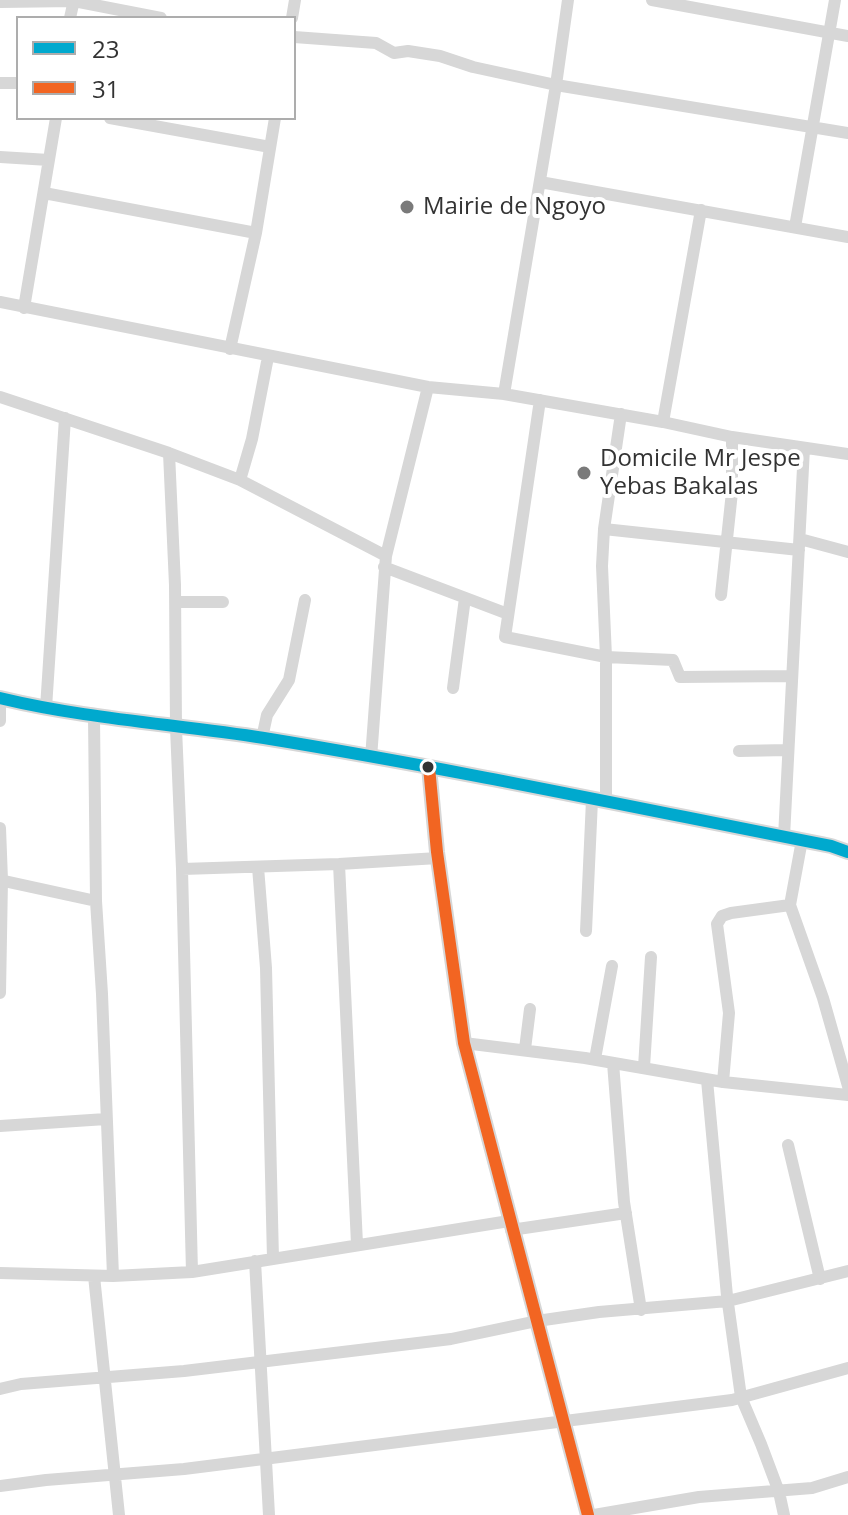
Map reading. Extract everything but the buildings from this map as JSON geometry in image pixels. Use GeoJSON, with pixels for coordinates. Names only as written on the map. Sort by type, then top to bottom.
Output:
{"type":"FeatureCollection","features":[{"type":"Feature","properties":{"kind":"street"},"geometry":{"type":"LineString","coordinates":[[0,2],[74,0],[151,16]]}},
{"type":"Feature","properties":{"kind":"street"},"geometry":{"type":"LineString","coordinates":[[504,394],[568,0]]}},
{"type":"Feature","properties":{"kind":"street"},"geometry":{"type":"LineString","coordinates":[[652,0],[848,36]]}},
{"type":"Feature","properties":{"kind":"street"},"geometry":{"type":"LineString","coordinates":[[795,227],[835,0]]}},
{"type":"Feature","properties":{"kind":"street"},"geometry":{"type":"LineString","coordinates":[[296,37],[376,43],[394,53],[408,51],[440,56],[473,67],[556,85],[848,133]]}},
{"type":"Feature","properties":{"kind":"street"},"geometry":{"type":"LineString","coordinates":[[24,308],[56,120]]}},
{"type":"Feature","properties":{"kind":"street"},"geometry":{"type":"LineString","coordinates":[[121,120],[270,147]]}},
{"type":"Feature","properties":{"kind":"street"},"geometry":{"type":"LineString","coordinates":[[230,349],[256,233],[275,120]]}},
{"type":"Feature","properties":{"kind":"street"},"geometry":{"type":"LineString","coordinates":[[0,157],[49,160]]}},
{"type":"Feature","properties":{"kind":"street"},"geometry":{"type":"LineString","coordinates":[[540,182],[848,237]]}},
{"type":"Feature","properties":{"kind":"street"},"geometry":{"type":"LineString","coordinates":[[44,193],[256,233]]}},
{"type":"Feature","properties":{"kind":"street"},"geometry":{"type":"LineString","coordinates":[[663,422],[701,210]]}},
{"type":"Feature","properties":{"kind":"street"},"geometry":{"type":"LineString","coordinates":[[0,302],[428,387],[504,394],[732,437],[848,454]]}},
{"type":"Feature","properties":{"kind":"street"},"geometry":{"type":"LineString","coordinates":[[240,480],[252,439],[268,357]]}},
{"type":"Feature","properties":{"kind":"street"},"geometry":{"type":"LineString","coordinates":[[371,758],[385,562],[428,387]]}},
{"type":"Feature","properties":{"kind":"street"},"geometry":{"type":"LineString","coordinates":[[0,397],[240,480],[385,562],[508,614]]}},
{"type":"Feature","properties":{"kind":"street"},"geometry":{"type":"LineString","coordinates":[[540,400],[504,633],[509,639],[606,657],[673,660],[680,677],[792,676]]}},
{"type":"Feature","properties":{"kind":"street"},"geometry":{"type":"LineString","coordinates":[[586,931],[599,801],[606,657],[602,592],[604,529],[621,414]]}},
{"type":"Feature","properties":{"kind":"street"},"geometry":{"type":"LineString","coordinates":[[46,708],[65,418]]}},
{"type":"Feature","properties":{"kind":"street"},"geometry":{"type":"LineString","coordinates":[[721,595],[732,492],[732,437]]}},
{"type":"Feature","properties":{"kind":"street"},"geometry":{"type":"LineString","coordinates":[[784,837],[804,448]]}},
{"type":"Feature","properties":{"kind":"street"},"geometry":{"type":"LineString","coordinates":[[169,453],[176,602],[176,728],[192,1272]]}},
{"type":"Feature","properties":{"kind":"street"},"geometry":{"type":"LineString","coordinates":[[604,529],[727,543],[800,545],[848,552]]}},
{"type":"Feature","properties":{"kind":"street"},"geometry":{"type":"LineString","coordinates":[[453,688],[465,598]]}},
{"type":"Feature","properties":{"kind":"street"},"geometry":{"type":"LineString","coordinates":[[262,738],[267,715],[289,680],[305,600]]}},
{"type":"Feature","properties":{"kind":"street"},"geometry":{"type":"LineString","coordinates":[[176,602],[223,602]]}},
{"type":"Feature","properties":{"kind":"street"},"geometry":{"type":"LineString","coordinates":[[0,721],[0,698],[94,717],[262,738],[429,767],[802,840],[848,852]]}},
{"type":"Feature","properties":{"kind":"street"},"geometry":{"type":"LineString","coordinates":[[94,717],[96,901],[113,1276]]}},
{"type":"Feature","properties":{"kind":"street"},"geometry":{"type":"LineString","coordinates":[[739,751],[787,750]]}},
{"type":"Feature","properties":{"kind":"street"},"geometry":{"type":"LineString","coordinates":[[429,767],[438,858],[464,1043],[562,1422],[591,1515],[667,1509],[699,1497],[812,1488],[848,1477]]}},
{"type":"Feature","properties":{"kind":"street"},"geometry":{"type":"LineString","coordinates":[[0,828],[0,993]]}},
{"type":"Feature","properties":{"kind":"street"},"geometry":{"type":"LineString","coordinates":[[802,840],[790,905],[823,998],[848,1086]]}},
{"type":"Feature","properties":{"kind":"street"},"geometry":{"type":"LineString","coordinates":[[182,869],[438,858]]}},
{"type":"Feature","properties":{"kind":"street"},"geometry":{"type":"LineString","coordinates":[[339,864],[357,1244]]}},
{"type":"Feature","properties":{"kind":"street"},"geometry":{"type":"LineString","coordinates":[[258,867],[266,968],[273,1259]]}},
{"type":"Feature","properties":{"kind":"street"},"geometry":{"type":"LineString","coordinates":[[1,880],[96,901]]}},
{"type":"Feature","properties":{"kind":"street"},"geometry":{"type":"LineString","coordinates":[[723,1082],[729,1013],[717,924],[722,916],[731,913],[790,905]]}},
{"type":"Feature","properties":{"kind":"street"},"geometry":{"type":"LineString","coordinates":[[644,1067],[651,957]]}},
{"type":"Feature","properties":{"kind":"street"},"geometry":{"type":"LineString","coordinates":[[595,1059],[612,966]]}},
{"type":"Feature","properties":{"kind":"street"},"geometry":{"type":"LineString","coordinates":[[525,1049],[530,1009]]}},
{"type":"Feature","properties":{"kind":"street"},"geometry":{"type":"LineString","coordinates":[[464,1043],[595,1059],[707,1080],[848,1095]]}},
{"type":"Feature","properties":{"kind":"street"},"geometry":{"type":"LineString","coordinates":[[613,1063],[626,1213],[641,1310]]}},
{"type":"Feature","properties":{"kind":"street"},"geometry":{"type":"LineString","coordinates":[[707,1080],[728,1301],[741,1397],[751,1415],[779,1492],[784,1515]]}},
{"type":"Feature","properties":{"kind":"street"},"geometry":{"type":"LineString","coordinates":[[0,1126],[106,1119]]}},
{"type":"Feature","properties":{"kind":"street"},"geometry":{"type":"LineString","coordinates":[[788,1145],[820,1279]]}},
{"type":"Feature","properties":{"kind":"street"},"geometry":{"type":"LineString","coordinates":[[0,1273],[113,1276],[192,1272],[357,1244],[626,1213]]}},
{"type":"Feature","properties":{"kind":"street"},"geometry":{"type":"LineString","coordinates":[[255,1261],[269,1515]]}},
{"type":"Feature","properties":{"kind":"street"},"geometry":{"type":"LineString","coordinates":[[0,1389],[21,1384],[105,1378],[451,1339],[599,1312],[728,1301],[848,1271]]}},
{"type":"Feature","properties":{"kind":"street"},"geometry":{"type":"LineString","coordinates":[[94,1276],[119,1515]]}},
{"type":"Feature","properties":{"kind":"street"},"geometry":{"type":"LineString","coordinates":[[0,1486],[562,1422],[741,1397],[848,1368]]}},
{"type":"Feature","properties":{"kind":"transit line","name":"23"},"geometry":{"type":"LineString","coordinates":[[0,698],[66,711],[264,738],[406,763],[831,846],[848,852]]}},
{"type":"Feature","properties":{"kind":"transit line","name":"31"},"geometry":{"type":"LineString","coordinates":[[429,767],[437,852],[464,1043],[588,1515]]}},
{"type":"Feature","properties":{"kind":"place","name":"Mairie de Ngoyo"},"geometry":{"type":"Point","coordinates":[407,207]}},
{"type":"Feature","properties":{"kind":"place","name":"Domicile Mr Jespe Yebas Bakalas"},"geometry":{"type":"Point","coordinates":[584,473]}}]}
